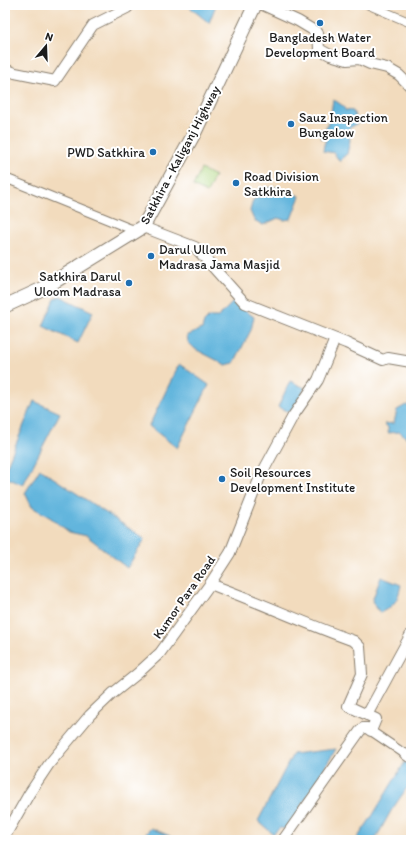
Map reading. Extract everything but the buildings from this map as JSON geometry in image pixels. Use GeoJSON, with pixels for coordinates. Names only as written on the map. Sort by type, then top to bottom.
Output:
{"type":"FeatureCollection","features":[{"type":"Feature","properties":{"kind":"highway","name":"Satkhira - Kaliganj Highway"},"geometry":{"type":"LineString","coordinates":[[5,306],[44,288],[143,227],[195,132],[255,5]]}},
{"type":"Feature","properties":{"kind":"street"},"geometry":{"type":"LineString","coordinates":[[5,69],[15,73],[55,81],[93,25],[127,8],[130,5]]}},
{"type":"Feature","properties":{"kind":"street"},"geometry":{"type":"LineString","coordinates":[[263,5],[298,21],[318,33],[319,49],[330,55],[347,60],[359,59],[370,64],[387,68],[399,75],[411,87]]}},
{"type":"Feature","properties":{"kind":"street"},"geometry":{"type":"LineString","coordinates":[[369,5],[411,23]]}},
{"type":"Feature","properties":{"kind":"street"},"geometry":{"type":"LineString","coordinates":[[5,178],[131,229],[143,227],[195,247],[245,303],[383,360],[388,358],[411,362]]}},
{"type":"Feature","properties":{"kind":"street","name":"Kumor Para Road"},"geometry":{"type":"LineString","coordinates":[[5,836],[29,794],[49,764],[90,715],[160,653],[210,584],[230,553],[260,477],[293,416],[318,380],[335,339]]}},
{"type":"Feature","properties":{"kind":"street"},"geometry":{"type":"LineString","coordinates":[[210,584],[354,642],[360,647],[362,674],[348,706],[376,719],[372,732]]}},
{"type":"Feature","properties":{"kind":"street"},"geometry":{"type":"LineString","coordinates":[[367,715],[411,634]]}},
{"type":"Feature","properties":{"kind":"street"},"geometry":{"type":"LineString","coordinates":[[284,840],[360,730],[367,728],[408,756]]}},
{"type":"Feature","properties":{"kind":"green space"},"geometry":{"type":"Polygon","coordinates":[[[201,169],[215,176],[207,193],[193,186],[201,169]]]}},
{"type":"Feature","properties":{"kind":"water"},"geometry":{"type":"Polygon","coordinates":[[[187,5],[216,5],[209,23],[187,5]]]}},
{"type":"Feature","properties":{"kind":"water"},"geometry":{"type":"Polygon","coordinates":[[[333,99],[343,106],[345,110],[353,111],[358,123],[348,129],[350,140],[347,154],[340,162],[334,153],[323,151],[326,139],[321,138],[330,120],[333,99]]]}},
{"type":"Feature","properties":{"kind":"water"},"geometry":{"type":"Polygon","coordinates":[[[278,187],[284,191],[300,196],[291,219],[284,220],[278,218],[263,225],[254,220],[250,211],[253,200],[266,193],[266,188],[278,187]]]}},
{"type":"Feature","properties":{"kind":"water"},"geometry":{"type":"Polygon","coordinates":[[[60,296],[93,312],[78,343],[43,326],[55,299],[60,296]]]}},
{"type":"Feature","properties":{"kind":"water"},"geometry":{"type":"Polygon","coordinates":[[[233,302],[254,317],[251,330],[234,363],[226,365],[195,349],[188,342],[187,335],[202,329],[204,322],[209,317],[218,317],[233,302]]]}},
{"type":"Feature","properties":{"kind":"water"},"geometry":{"type":"Polygon","coordinates":[[[179,364],[209,385],[177,448],[149,426],[179,364]]]}},
{"type":"Feature","properties":{"kind":"water"},"geometry":{"type":"Polygon","coordinates":[[[290,381],[305,388],[293,414],[278,407],[290,381]]]}},
{"type":"Feature","properties":{"kind":"water"},"geometry":{"type":"Polygon","coordinates":[[[411,400],[411,438],[405,437],[400,432],[388,433],[388,427],[384,424],[394,423],[397,410],[406,405],[408,406],[411,400]]]}},
{"type":"Feature","properties":{"kind":"water"},"geometry":{"type":"Polygon","coordinates":[[[34,401],[60,413],[23,485],[5,477],[5,470],[34,401]]]}},
{"type":"Feature","properties":{"kind":"water"},"geometry":{"type":"Polygon","coordinates":[[[40,469],[145,539],[127,568],[87,536],[69,532],[51,518],[32,507],[25,493],[40,469]]]}},
{"type":"Feature","properties":{"kind":"water"},"geometry":{"type":"Polygon","coordinates":[[[381,577],[401,585],[395,602],[389,608],[380,613],[372,601],[381,577]]]}},
{"type":"Feature","properties":{"kind":"water"},"geometry":{"type":"Polygon","coordinates":[[[336,749],[288,829],[280,828],[273,834],[258,821],[293,754],[336,749]]]}},
{"type":"Feature","properties":{"kind":"water"},"geometry":{"type":"Polygon","coordinates":[[[411,752],[411,782],[391,811],[375,840],[356,840],[371,818],[411,752]]]}},
{"type":"Feature","properties":{"kind":"water"},"geometry":{"type":"Polygon","coordinates":[[[151,828],[170,836],[174,840],[139,840],[151,828]]]}},
{"type":"Feature","properties":{"kind":"place","name":"Bangladesh Water Development Board"},"geometry":{"type":"Point","coordinates":[320,23]}},
{"type":"Feature","properties":{"kind":"place","name":"Sauz Inspection Bungalow"},"geometry":{"type":"Point","coordinates":[291,124]}},
{"type":"Feature","properties":{"kind":"place","name":"PWD Satkhira"},"geometry":{"type":"Point","coordinates":[153,152]}},
{"type":"Feature","properties":{"kind":"place","name":"Road Division Satkhira"},"geometry":{"type":"Point","coordinates":[236,183]}},
{"type":"Feature","properties":{"kind":"place","name":"Darul Ullom Madrasa Jama Masjid"},"geometry":{"type":"Point","coordinates":[151,256]}},
{"type":"Feature","properties":{"kind":"place","name":"Satkhira Darul Uloom Madrasa"},"geometry":{"type":"Point","coordinates":[129,283]}},
{"type":"Feature","properties":{"kind":"place","name":"Soil Resources Development Institute"},"geometry":{"type":"Point","coordinates":[222,479]}}]}
